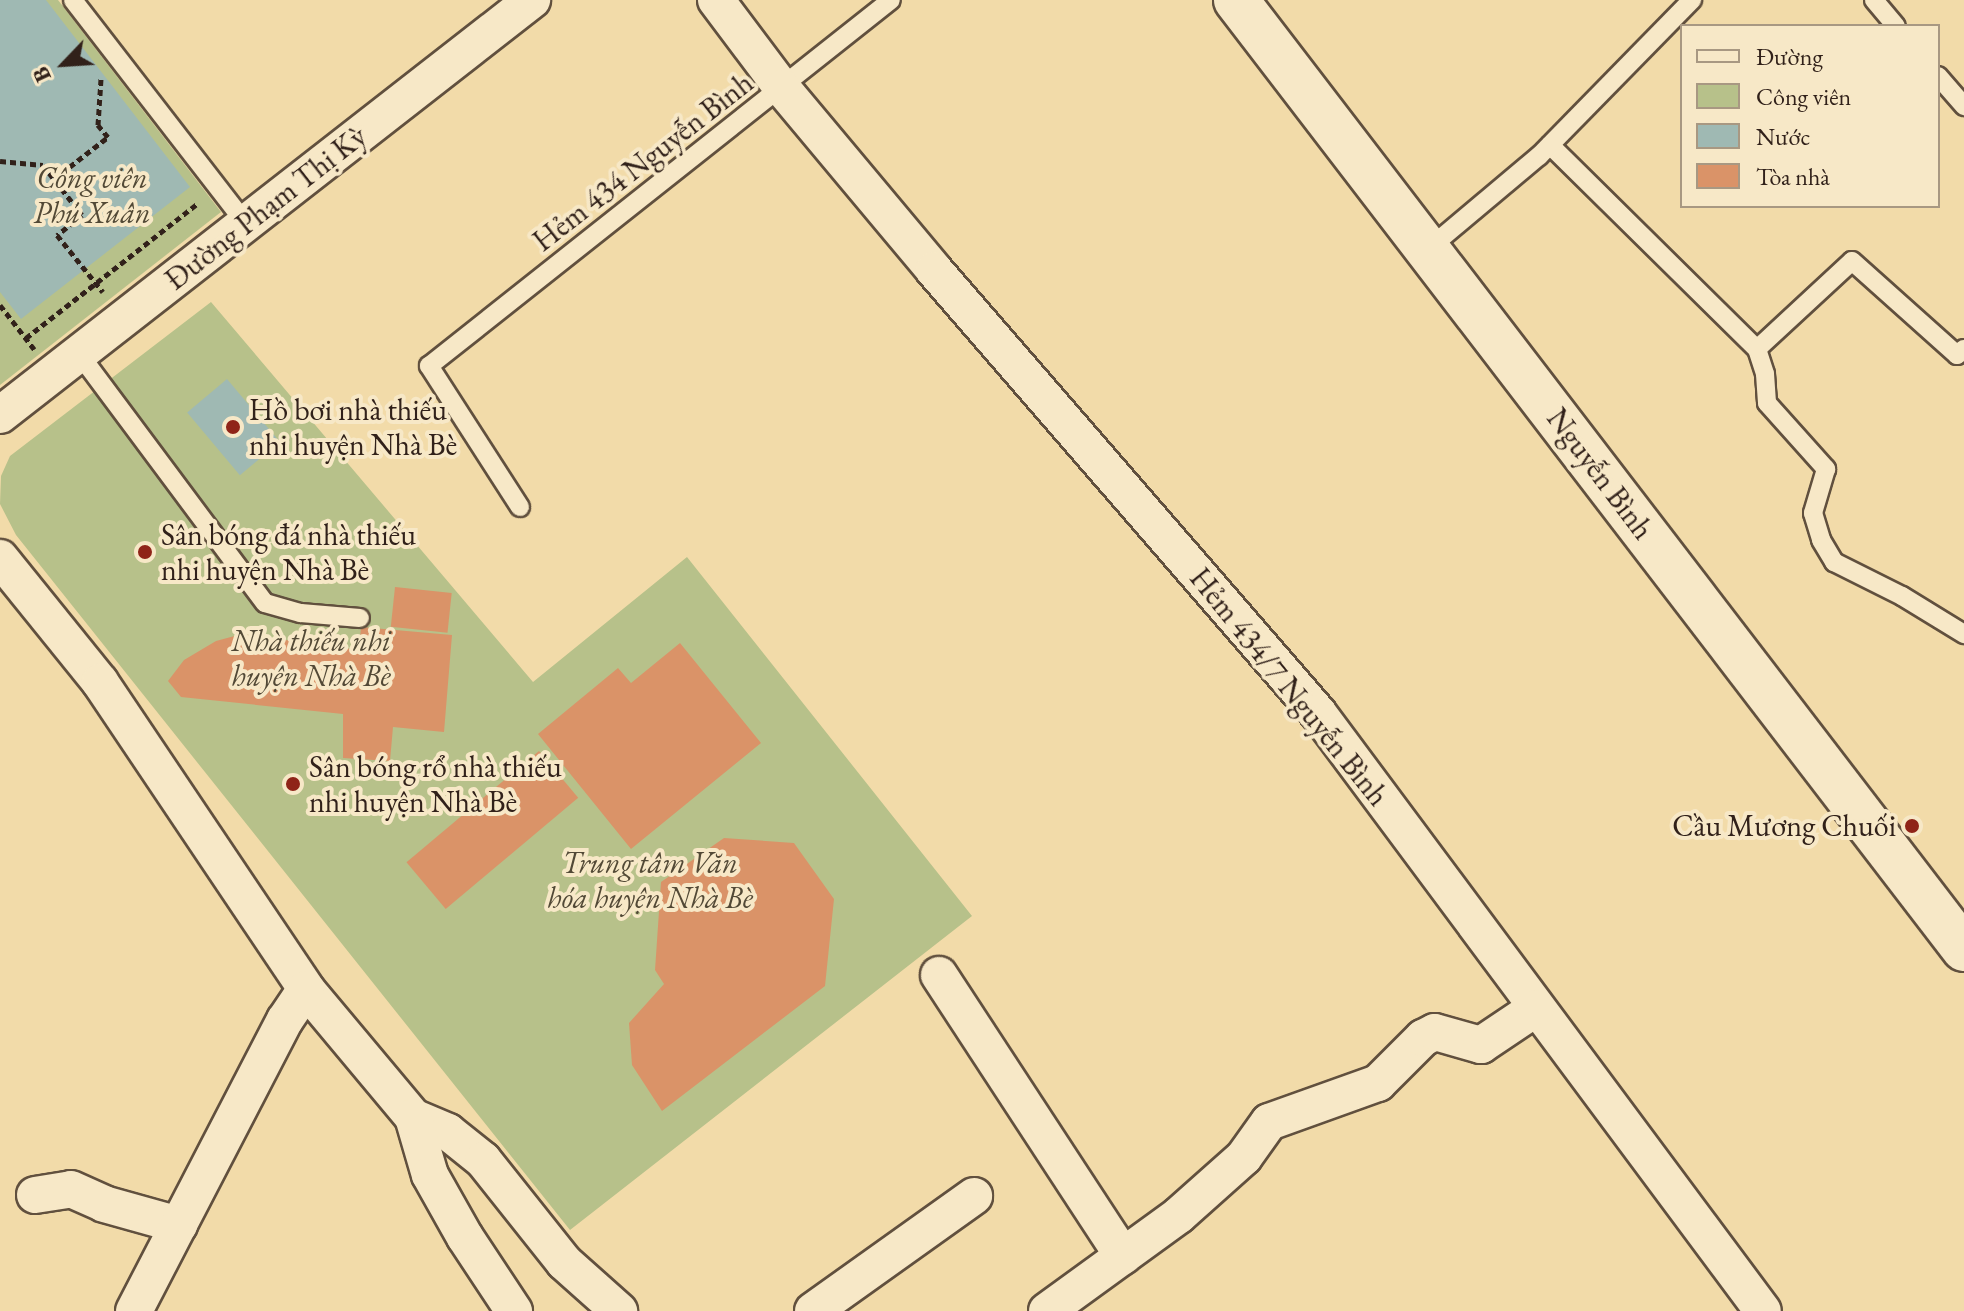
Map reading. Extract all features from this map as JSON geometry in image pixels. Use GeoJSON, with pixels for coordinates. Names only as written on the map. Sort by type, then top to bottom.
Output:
{"type":"FeatureCollection","features":[{"type":"Feature","properties":{"kind":"main road","name":"Nguyễn Bình"},"geometry":{"type":"LineString","coordinates":[[1236,0],[1964,949]]}},
{"type":"Feature","properties":{"kind":"street","name":"Đường Phạm Thị Kỳ"},"geometry":{"type":"LineString","coordinates":[[0,415],[532,0]]}},
{"type":"Feature","properties":{"kind":"street","name":"Hẻm 434/7 Nguyễn Bình"},"geometry":{"type":"LineString","coordinates":[[716,0],[782,88],[944,282],[1318,713],[1763,1311]]}},
{"type":"Feature","properties":{"kind":"street"},"geometry":{"type":"LineString","coordinates":[[4,571],[100,682],[306,989],[413,1117],[430,1175],[465,1237],[514,1311]]}},
{"type":"Feature","properties":{"kind":"street"},"geometry":{"type":"LineString","coordinates":[[939,975],[1123,1256]]}},
{"type":"Feature","properties":{"kind":"street"},"geometry":{"type":"LineString","coordinates":[[134,1311],[285,1020],[306,989]]}},
{"type":"Feature","properties":{"kind":"street"},"geometry":{"type":"LineString","coordinates":[[1047,1311],[1179,1215],[1244,1157],[1269,1122],[1378,1083],[1423,1038],[1435,1032],[1481,1045],[1536,1008]]}},
{"type":"Feature","properties":{"kind":"street"},"geometry":{"type":"LineString","coordinates":[[413,1117],[448,1132],[483,1160],[564,1262],[619,1311]]}},
{"type":"Feature","properties":{"kind":"street"},"geometry":{"type":"LineString","coordinates":[[35,1195],[71,1189],[104,1204],[179,1225]]}},
{"type":"Feature","properties":{"kind":"street"},"geometry":{"type":"LineString","coordinates":[[813,1311],[974,1196]]}},
{"type":"Feature","properties":{"kind":"lane"},"geometry":{"type":"LineString","coordinates":[[73,0],[246,224]]}},
{"type":"Feature","properties":{"kind":"lane","name":"Hẻm 434 Nguyễn Bình"},"geometry":{"type":"LineString","coordinates":[[520,507],[429,366],[891,0]]}},
{"type":"Feature","properties":{"kind":"lane"},"geometry":{"type":"LineString","coordinates":[[1428,249],[1550,145],[1692,0]]}},
{"type":"Feature","properties":{"kind":"lane"},"geometry":{"type":"LineString","coordinates":[[1874,0],[1894,24]]}},
{"type":"Feature","properties":{"kind":"lane"},"geometry":{"type":"LineString","coordinates":[[1940,78],[1964,106]]}},
{"type":"Feature","properties":{"kind":"lane"},"geometry":{"type":"LineString","coordinates":[[1550,145],[1757,349],[1765,374],[1767,403],[1826,469],[1813,513],[1821,540],[1834,562],[1902,596],[1964,634]]}},
{"type":"Feature","properties":{"kind":"lane"},"geometry":{"type":"LineString","coordinates":[[1757,349],[1852,261],[1957,355],[1964,349]]}},
{"type":"Feature","properties":{"kind":"lane"},"geometry":{"type":"LineString","coordinates":[[67,364],[265,603],[301,613],[360,618]]}},
{"type":"Feature","properties":{"kind":"path"},"geometry":{"type":"LineString","coordinates":[[54,179],[108,137],[98,125],[100,79],[121,62]]}},
{"type":"Feature","properties":{"kind":"path"},"geometry":{"type":"LineString","coordinates":[[0,161],[43,165],[82,215],[57,235],[96,283]]}},
{"type":"Feature","properties":{"kind":"path"},"geometry":{"type":"LineString","coordinates":[[26,338],[218,187]]}},
{"type":"Feature","properties":{"kind":"path"},"geometry":{"type":"LineString","coordinates":[[0,305],[26,338],[67,364]]}},
{"type":"Feature","properties":{"kind":"green space","name":"Công viên Phú Xuân"},"geometry":{"type":"Polygon","coordinates":[[[0,0],[58,0],[221,212],[0,385],[0,0]]]}},
{"type":"Feature","properties":{"kind":"green space","name":"Trung tâm Văn hóa huyện Nhà Bè"},"geometry":{"type":"Polygon","coordinates":[[[211,302],[533,682],[687,557],[972,916],[570,1230],[16,535],[0,504],[1,476],[10,456],[211,302]]]}},
{"type":"Feature","properties":{"kind":"water","name":"Công viên Phú Xuân"},"geometry":{"type":"Polygon","coordinates":[[[0,0],[46,0],[190,187],[21,319],[0,292],[0,0]]]}},
{"type":"Feature","properties":{"kind":"water","name":"Hồ bơi nhà thiếu nhi huyện Nhà Bè"},"geometry":{"type":"Polygon","coordinates":[[[227,379],[280,442],[240,475],[187,412],[227,379]]]}},
{"type":"Feature","properties":{"kind":"building"},"geometry":{"type":"Polygon","coordinates":[[[395,587],[452,593],[448,633],[391,627],[395,587]]]}},
{"type":"Feature","properties":{"kind":"building"},"geometry":{"type":"Polygon","coordinates":[[[361,627],[452,635],[444,732],[393,727],[390,761],[343,758],[343,714],[181,697],[168,681],[184,660],[216,641],[242,634],[359,650],[361,627]]]}},
{"type":"Feature","properties":{"kind":"building"},"geometry":{"type":"Polygon","coordinates":[[[680,643],[761,743],[631,849],[538,734],[618,668],[631,683],[680,643]]]}},
{"type":"Feature","properties":{"kind":"building"},"geometry":{"type":"Polygon","coordinates":[[[539,751],[578,798],[446,909],[406,862],[539,751]]]}},
{"type":"Feature","properties":{"kind":"building","name":"Trung tâm Văn hóa huyện Nhà Bè"},"geometry":{"type":"Polygon","coordinates":[[[724,838],[794,843],[834,899],[825,986],[662,1111],[632,1065],[629,1023],[664,984],[655,970],[661,882],[724,838]]]}},
{"type":"Feature","properties":{"kind":"place","name":"Hồ bơi nhà thiếu nhi huyện Nhà Bè"},"geometry":{"type":"Point","coordinates":[233,427]}},
{"type":"Feature","properties":{"kind":"place","name":"Sân bóng đá nhà thiếu nhi huyện Nhà Bè"},"geometry":{"type":"Point","coordinates":[145,552]}},
{"type":"Feature","properties":{"kind":"place","name":"Sân bóng rổ nhà thiếu nhi huyện Nhà Bè"},"geometry":{"type":"Point","coordinates":[293,784]}},
{"type":"Feature","properties":{"kind":"place","name":"Cầu Mương Chuối"},"geometry":{"type":"Point","coordinates":[1912,826]}},
{"type":"Feature","properties":{"kind":"park label","name":"Nhà thiếu nhi huyện Nhà Bè"},"geometry":{"type":"Point","coordinates":[311,658]}}]}
